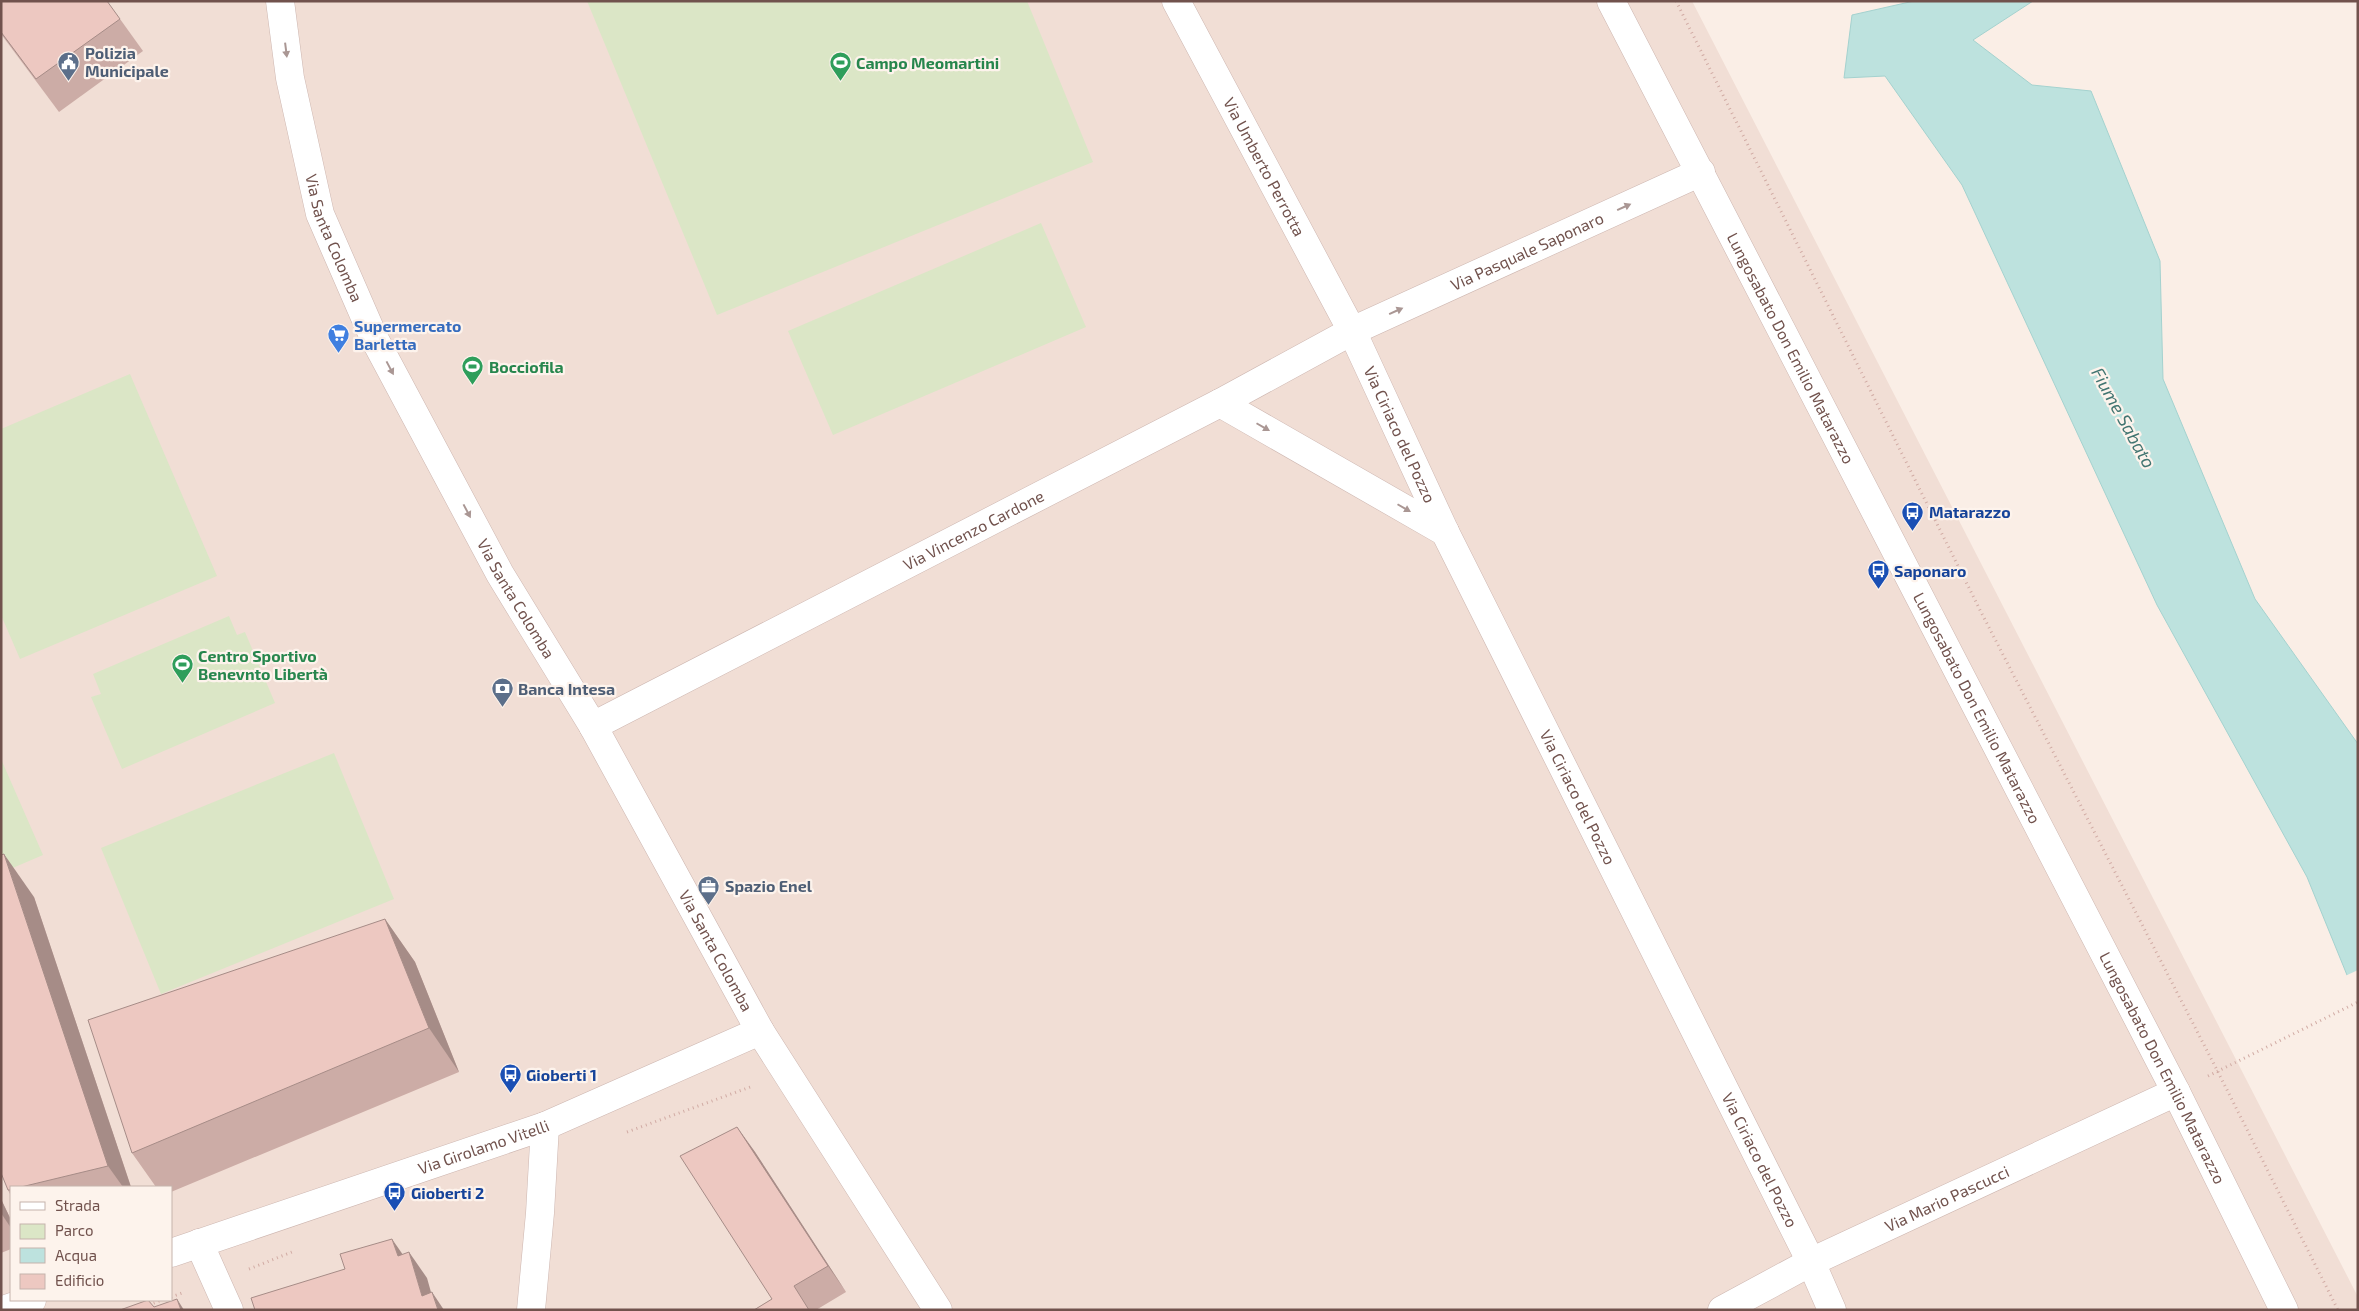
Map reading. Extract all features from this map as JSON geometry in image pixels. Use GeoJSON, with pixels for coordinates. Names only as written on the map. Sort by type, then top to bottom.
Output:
{"type":"FeatureCollection","features":[{"type":"Feature","properties":{"kind":"street","name":"Via Santa Colomba"},"geometry":{"type":"LineString","coordinates":[[280,1],[290,78],[320,214],[374,338],[500,574],[593,726],[760,1031],[938,1310]]}},
{"type":"Feature","properties":{"kind":"street","name":"Via Umberto Perrotta"},"geometry":{"type":"LineString","coordinates":[[1176,1],[1352,331]]}},
{"type":"Feature","properties":{"kind":"street","name":"Lungosabato Don Emilio Matarazzo"},"geometry":{"type":"LineString","coordinates":[[1611,1],[2176,1092],[2284,1310]]}},
{"type":"Feature","properties":{"kind":"street","name":"Via Pasquale Saponaro"},"geometry":{"type":"LineString","coordinates":[[1352,331],[1701,172]]}},
{"type":"Feature","properties":{"kind":"street","name":"Via Vincenzo Cardone"},"geometry":{"type":"LineString","coordinates":[[593,726],[1220,403],[1352,331]]}},
{"type":"Feature","properties":{"kind":"street","name":"Via Ciriaco del Pozzo"},"geometry":{"type":"LineString","coordinates":[[1352,331],[1445,532],[1811,1262],[1832,1310]]}},
{"type":"Feature","properties":{"kind":"street"},"geometry":{"type":"LineString","coordinates":[[1220,403],[1445,532]]}},
{"type":"Feature","properties":{"kind":"street","name":"Via Girolamo Vitelli"},"geometry":{"type":"LineString","coordinates":[[172,1253],[545,1126],[760,1031]]}},
{"type":"Feature","properties":{"kind":"street","name":"Via Mario Pascucci"},"geometry":{"type":"LineString","coordinates":[[1722,1310],[1811,1262],[2176,1092]]}},
{"type":"Feature","properties":{"kind":"street"},"geometry":{"type":"LineString","coordinates":[[531,1310],[540,1213],[545,1126]]}},
{"type":"Feature","properties":{"kind":"street"},"geometry":{"type":"LineString","coordinates":[[199,1243],[229,1310]]}},
{"type":"Feature","properties":{"kind":"street"},"geometry":{"type":"LineString","coordinates":[[2,1310],[29,1301]]}},
{"type":"Feature","properties":{"kind":"path"},"geometry":{"type":"LineString","coordinates":[[1676,1],[1980,610],[2218,1072],[2338,1310]]}},
{"type":"Feature","properties":{"kind":"path"},"geometry":{"type":"LineString","coordinates":[[2236,1063],[2358,1002]]}},
{"type":"Feature","properties":{"kind":"path"},"geometry":{"type":"LineString","coordinates":[[619,1135],[758,1084],[797,1089]]}},
{"type":"Feature","properties":{"kind":"path"},"geometry":{"type":"LineString","coordinates":[[141,1307],[159,1301]]}},
{"type":"Feature","properties":{"kind":"shaded area"},"geometry":{"type":"Polygon","coordinates":[[[1,1],[1692,1],[2358,1297],[2358,1310],[1,1310],[1,1]]]}},
{"type":"Feature","properties":{"kind":"green space","name":"Campo Meomartini"},"geometry":{"type":"Polygon","coordinates":[[[587,1],[1027,1],[1093,162],[717,315],[587,1]]]}},
{"type":"Feature","properties":{"kind":"green space"},"geometry":{"type":"Polygon","coordinates":[[[1041,223],[1086,327],[833,435],[788,331],[1041,223]]]}},
{"type":"Feature","properties":{"kind":"green space"},"geometry":{"type":"Polygon","coordinates":[[[130,374],[217,576],[20,659],[1,615],[1,429],[130,374]]]}},
{"type":"Feature","properties":{"kind":"green space","name":"Centro Sportivo Benevnto Libertà"},"geometry":{"type":"Polygon","coordinates":[[[229,616],[237,635],[245,632],[275,703],[122,769],[91,697],[101,694],[93,674],[229,616]]]}},
{"type":"Feature","properties":{"kind":"green space"},"geometry":{"type":"Polygon","coordinates":[[[334,753],[394,899],[161,994],[101,848],[334,753]]]}},
{"type":"Feature","properties":{"kind":"green space"},"geometry":{"type":"Polygon","coordinates":[[[1,759],[43,855],[1,873],[1,759]]]}},
{"type":"Feature","properties":{"kind":"water","name":"Fiume Sabato"},"geometry":{"type":"Polygon","coordinates":[[[1914,1],[2033,1],[1973,40],[2032,85],[2091,91],[2160,261],[2163,379],[2255,599],[2358,744],[2358,1002],[2307,877],[2157,605],[1962,185],[1885,76],[1844,78],[1852,15],[1914,1]]]}},
{"type":"Feature","properties":{"kind":"pier"},"geometry":{"type":"Polygon","coordinates":[[[2358,970],[2358,1004],[2345,976],[2358,970]]]}},
{"type":"Feature","properties":{"kind":"building"},"geometry":{"type":"Polygon","coordinates":[[[1,1],[107,1],[120,19],[36,79],[1,32],[1,1]]]}},
{"type":"Feature","properties":{"kind":"building"},"geometry":{"type":"Polygon","coordinates":[[[4,854],[108,1166],[25,1186],[10,1186],[10,1190],[8,1190],[1,1173],[1,855],[4,854]]]}},
{"type":"Feature","properties":{"kind":"building"},"geometry":{"type":"Polygon","coordinates":[[[385,919],[429,1028],[132,1153],[88,1020],[385,919]]]}},
{"type":"Feature","properties":{"kind":"building"},"geometry":{"type":"Polygon","coordinates":[[[737,1127],[828,1266],[794,1286],[809,1310],[754,1310],[772,1299],[680,1156],[737,1127]]]}},
{"type":"Feature","properties":{"kind":"building"},"geometry":{"type":"Polygon","coordinates":[[[392,1239],[398,1256],[409,1252],[422,1296],[432,1292],[438,1310],[255,1310],[251,1298],[345,1269],[340,1254],[392,1239]]]}},
{"type":"Feature","properties":{"kind":"building"},"geometry":{"type":"Polygon","coordinates":[[[177,1299],[181,1310],[120,1310],[145,1301],[149,1301],[154,1307],[177,1299]]]}},
{"type":"Feature","properties":{"kind":"place","name":"Polizia Municipale"},"geometry":{"type":"Point","coordinates":[69,81]}},
{"type":"Feature","properties":{"kind":"place","name":"Campo Meomartini"},"geometry":{"type":"Point","coordinates":[840,82]}},
{"type":"Feature","properties":{"kind":"place","name":"Supermercato Barletta"},"geometry":{"type":"Point","coordinates":[338,354]}},
{"type":"Feature","properties":{"kind":"place","name":"Bocciofila"},"geometry":{"type":"Point","coordinates":[473,386]}},
{"type":"Feature","properties":{"kind":"place","name":"Matarazzo"},"geometry":{"type":"Point","coordinates":[1913,531]}},
{"type":"Feature","properties":{"kind":"place","name":"Saponaro"},"geometry":{"type":"Point","coordinates":[1878,590]}},
{"type":"Feature","properties":{"kind":"place","name":"Centro Sportivo Benevnto Libertà"},"geometry":{"type":"Point","coordinates":[182,684]}},
{"type":"Feature","properties":{"kind":"place","name":"Banca Intesa"},"geometry":{"type":"Point","coordinates":[502,708]}},
{"type":"Feature","properties":{"kind":"place","name":"Spazio Enel"},"geometry":{"type":"Point","coordinates":[709,905]}},
{"type":"Feature","properties":{"kind":"place","name":"Gioberti 1"},"geometry":{"type":"Point","coordinates":[510,1094]}},
{"type":"Feature","properties":{"kind":"place","name":"Gioberti 2"},"geometry":{"type":"Point","coordinates":[395,1212]}}]}
